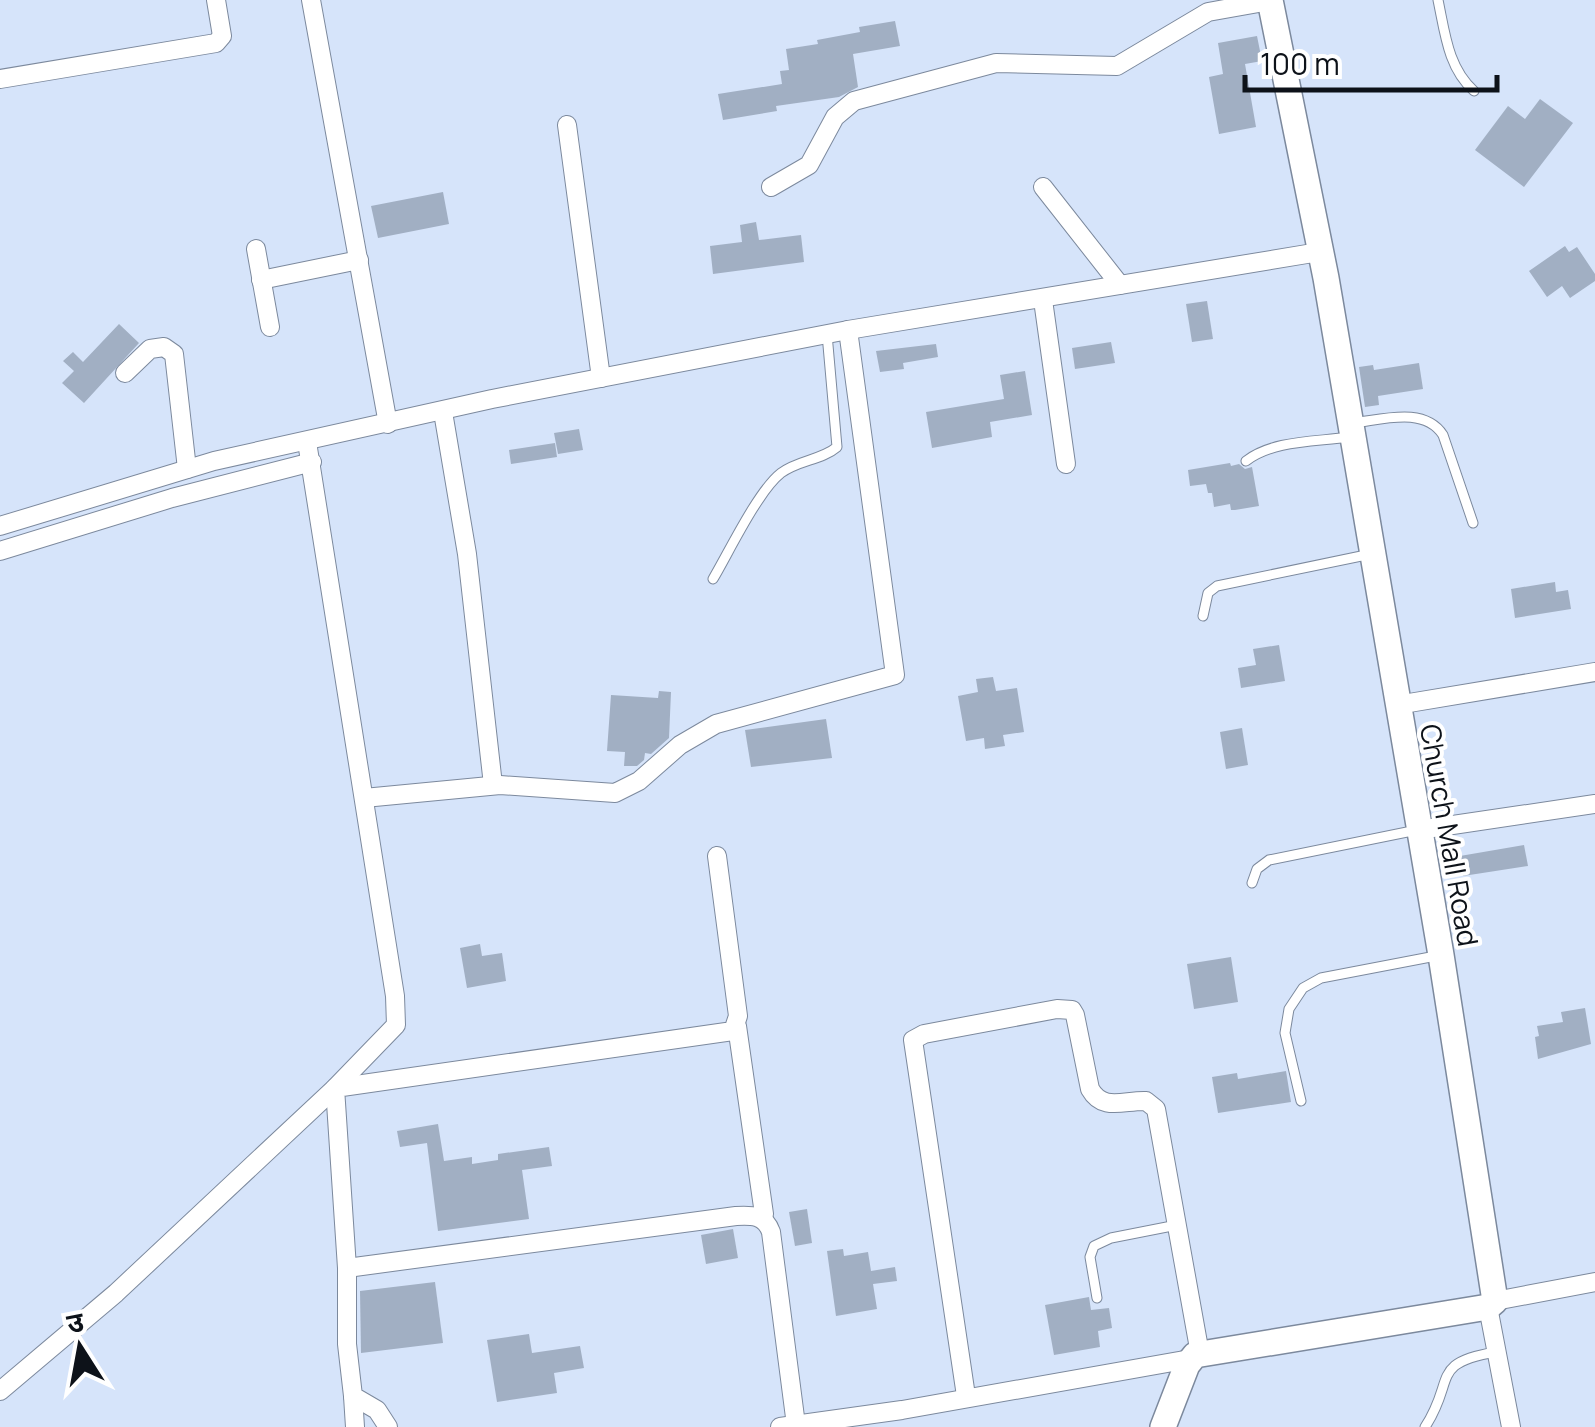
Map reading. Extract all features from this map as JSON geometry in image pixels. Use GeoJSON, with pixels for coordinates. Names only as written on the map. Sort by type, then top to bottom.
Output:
{"type":"FeatureCollection","features":[{"type":"Feature","properties":{"kind":"street"},"geometry":{"type":"LineString","coordinates":[[0,78],[216,43],[222,36],[216,0]]}},
{"type":"Feature","properties":{"kind":"street"},"geometry":{"type":"LineString","coordinates":[[311,0],[388,424]]}},
{"type":"Feature","properties":{"kind":"street"},"geometry":{"type":"LineString","coordinates":[[771,186],[808,165],[835,118],[854,101],[869,95],[996,63],[1117,66],[1208,12],[1270,0]]}},
{"type":"Feature","properties":{"kind":"street","name":"Church Mall Road"},"geometry":{"type":"LineString","coordinates":[[1270,0],[1351,430],[1441,956],[1491,1304]]}},
{"type":"Feature","properties":{"kind":"street"},"geometry":{"type":"LineString","coordinates":[[567,125],[601,378]]}},
{"type":"Feature","properties":{"kind":"street"},"geometry":{"type":"LineString","coordinates":[[1043,186],[1120,286]]}},
{"type":"Feature","properties":{"kind":"street"},"geometry":{"type":"LineString","coordinates":[[256,249],[270,327]]}},
{"type":"Feature","properties":{"kind":"street"},"geometry":{"type":"LineString","coordinates":[[0,526],[187,469],[601,378],[848,330],[1319,252]]}},
{"type":"Feature","properties":{"kind":"street"},"geometry":{"type":"LineString","coordinates":[[262,280],[359,260]]}},
{"type":"Feature","properties":{"kind":"street"},"geometry":{"type":"LineString","coordinates":[[1043,300],[1066,464]]}},
{"type":"Feature","properties":{"kind":"street"},"geometry":{"type":"LineString","coordinates":[[364,798],[493,786],[616,793],[639,781],[680,745],[716,724],[895,675],[848,330]]}},
{"type":"Feature","properties":{"kind":"street"},"geometry":{"type":"LineString","coordinates":[[125,373],[150,349],[164,346],[174,354],[187,469]]}},
{"type":"Feature","properties":{"kind":"street"},"geometry":{"type":"LineString","coordinates":[[443,412],[467,554],[493,786]]}},
{"type":"Feature","properties":{"kind":"street"},"geometry":{"type":"LineString","coordinates":[[0,1391],[116,1293],[335,1088],[392,1030],[397,1019],[307,442]]}},
{"type":"Feature","properties":{"kind":"street"},"geometry":{"type":"LineString","coordinates":[[0,551],[190,492],[312,462]]}},
{"type":"Feature","properties":{"kind":"street"},"geometry":{"type":"LineString","coordinates":[[1397,705],[1595,672]]}},
{"type":"Feature","properties":{"kind":"street"},"geometry":{"type":"LineString","coordinates":[[1419,830],[1595,804]]}},
{"type":"Feature","properties":{"kind":"street"},"geometry":{"type":"LineString","coordinates":[[717,856],[764,1214]]}},
{"type":"Feature","properties":{"kind":"street"},"geometry":{"type":"LineString","coordinates":[[966,1396],[912,1051],[916,1036],[1057,1008],[1072,1010],[1094,1097],[1105,1104],[1146,1101],[1156,1109],[1178,1225],[1195,1356],[1163,1427]]}},
{"type":"Feature","properties":{"kind":"street"},"geometry":{"type":"LineString","coordinates":[[335,1088],[726,1034],[737,1026]]}},
{"type":"Feature","properties":{"kind":"street"},"geometry":{"type":"LineString","coordinates":[[335,1088],[347,1268],[347,1344],[355,1427]]}},
{"type":"Feature","properties":{"kind":"street"},"geometry":{"type":"LineString","coordinates":[[347,1268],[736,1216],[758,1217],[765,1220],[771,1232],[788,1426],[904,1418],[966,1396],[1077,1380],[1595,1282]]}},
{"type":"Feature","properties":{"kind":"street"},"geometry":{"type":"LineString","coordinates":[[1491,1304],[1511,1427]]}},
{"type":"Feature","properties":{"kind":"street"},"geometry":{"type":"LineString","coordinates":[[353,1396],[378,1410],[388,1427]]}},
{"type":"Feature","properties":{"kind":"lane"},"geometry":{"type":"LineString","coordinates":[[1438,0],[1452,59],[1462,80],[1474,90]]}},
{"type":"Feature","properties":{"kind":"lane"},"geometry":{"type":"LineString","coordinates":[[712,579],[776,477],[795,464],[837,447],[827,334]]}},
{"type":"Feature","properties":{"kind":"lane"},"geometry":{"type":"LineString","coordinates":[[1246,461],[1273,447],[1423,417],[1436,424],[1443,434],[1473,523]]}},
{"type":"Feature","properties":{"kind":"lane"},"geometry":{"type":"LineString","coordinates":[[1203,616],[1206,597],[1217,586],[1372,554]]}},
{"type":"Feature","properties":{"kind":"lane"},"geometry":{"type":"LineString","coordinates":[[1252,883],[1257,869],[1269,860],[1419,830]]}},
{"type":"Feature","properties":{"kind":"lane"},"geometry":{"type":"LineString","coordinates":[[1301,1100],[1284,1033],[1289,1008],[1303,988],[1321,978],[1441,956]]}},
{"type":"Feature","properties":{"kind":"lane"},"geometry":{"type":"LineString","coordinates":[[1097,1298],[1090,1257],[1094,1246],[1111,1238],[1178,1225]]}},
{"type":"Feature","properties":{"kind":"lane"},"geometry":{"type":"LineString","coordinates":[[1425,1427],[1453,1366],[1467,1357],[1496,1352]]}},
{"type":"Feature","properties":{"kind":"building"},"geometry":{"type":"Polygon","coordinates":[[[895,21],[900,46],[853,54],[858,87],[839,97],[776,106],[777,111],[723,120],[718,94],[782,84],[780,71],[789,70],[786,49],[860,32],[859,27],[895,21]]]}},
{"type":"Feature","properties":{"kind":"building"},"geometry":{"type":"Polygon","coordinates":[[[1257,36],[1262,61],[1245,64],[1256,127],[1219,134],[1209,77],[1223,74],[1218,43],[1257,36]]]}},
{"type":"Feature","properties":{"kind":"building"},"geometry":{"type":"Polygon","coordinates":[[[1540,99],[1573,123],[1524,187],[1475,150],[1508,106],[1525,119],[1540,99]]]}},
{"type":"Feature","properties":{"kind":"building"},"geometry":{"type":"Polygon","coordinates":[[[443,192],[449,224],[378,238],[371,206],[443,192]]]}},
{"type":"Feature","properties":{"kind":"building"},"geometry":{"type":"Polygon","coordinates":[[[756,222],[759,240],[801,235],[804,262],[713,274],[710,246],[742,242],[740,225],[756,222]]]}},
{"type":"Feature","properties":{"kind":"building"},"geometry":{"type":"Polygon","coordinates":[[[1565,246],[1569,252],[1577,247],[1595,274],[1595,281],[1570,298],[1562,286],[1547,297],[1529,271],[1565,246]]]}},
{"type":"Feature","properties":{"kind":"building"},"geometry":{"type":"Polygon","coordinates":[[[1207,301],[1213,339],[1192,342],[1186,304],[1207,301]]]}},
{"type":"Feature","properties":{"kind":"building"},"geometry":{"type":"Polygon","coordinates":[[[119,324],[139,343],[84,403],[62,383],[74,371],[63,361],[73,352],[83,362],[119,324]]]}},
{"type":"Feature","properties":{"kind":"building"},"geometry":{"type":"Polygon","coordinates":[[[1111,342],[1115,363],[1075,369],[1072,348],[1111,342]]]}},
{"type":"Feature","properties":{"kind":"building"},"geometry":{"type":"Polygon","coordinates":[[[936,344],[938,357],[903,363],[904,369],[880,372],[876,351],[936,344]]]}},
{"type":"Feature","properties":{"kind":"building"},"geometry":{"type":"Polygon","coordinates":[[[1419,363],[1423,389],[1378,396],[1379,405],[1365,407],[1359,367],[1373,365],[1374,370],[1419,363]]]}},
{"type":"Feature","properties":{"kind":"building"},"geometry":{"type":"Polygon","coordinates":[[[1025,371],[1032,415],[990,422],[992,437],[932,448],[926,412],[1004,399],[1000,375],[1025,371]]]}},
{"type":"Feature","properties":{"kind":"building"},"geometry":{"type":"Polygon","coordinates":[[[579,429],[583,450],[558,454],[554,433],[579,429]]]}},
{"type":"Feature","properties":{"kind":"building"},"geometry":{"type":"Polygon","coordinates":[[[555,443],[557,457],[511,464],[509,450],[555,443]]]}},
{"type":"Feature","properties":{"kind":"building"},"geometry":{"type":"Polygon","coordinates":[[[1230,463],[1245,469],[1252,467],[1259,506],[1235,510],[1231,510],[1230,504],[1214,507],[1206,484],[1190,486],[1188,470],[1230,463]]]}},
{"type":"Feature","properties":{"kind":"building"},"geometry":{"type":"Polygon","coordinates":[[[1555,582],[1556,592],[1568,590],[1571,609],[1515,618],[1511,589],[1555,582]]]}},
{"type":"Feature","properties":{"kind":"building"},"geometry":{"type":"Polygon","coordinates":[[[1279,645],[1285,681],[1241,688],[1238,668],[1256,665],[1253,649],[1279,645]]]}},
{"type":"Feature","properties":{"kind":"building"},"geometry":{"type":"Polygon","coordinates":[[[993,677],[996,691],[1017,688],[1024,732],[1003,735],[1005,746],[985,749],[984,738],[966,741],[958,696],[978,692],[976,679],[993,677]]]}},
{"type":"Feature","properties":{"kind":"building"},"geometry":{"type":"Polygon","coordinates":[[[659,691],[671,692],[669,738],[651,754],[645,753],[637,766],[624,766],[625,752],[607,751],[611,695],[658,698],[659,691]]]}},
{"type":"Feature","properties":{"kind":"building"},"geometry":{"type":"Polygon","coordinates":[[[826,719],[832,758],[751,767],[745,730],[826,719]]]}},
{"type":"Feature","properties":{"kind":"building"},"geometry":{"type":"Polygon","coordinates":[[[1242,728],[1248,765],[1226,769],[1220,732],[1242,728]]]}},
{"type":"Feature","properties":{"kind":"building"},"geometry":{"type":"Polygon","coordinates":[[[1524,845],[1528,866],[1463,876],[1460,856],[1524,845]]]}},
{"type":"Feature","properties":{"kind":"building"},"geometry":{"type":"Polygon","coordinates":[[[480,944],[482,956],[502,953],[506,981],[467,988],[460,948],[480,944]]]}},
{"type":"Feature","properties":{"kind":"building"},"geometry":{"type":"Polygon","coordinates":[[[1231,957],[1238,1002],[1194,1009],[1187,964],[1231,957]]]}},
{"type":"Feature","properties":{"kind":"building"},"geometry":{"type":"Polygon","coordinates":[[[1585,1008],[1591,1044],[1538,1059],[1537,1026],[1563,1022],[1561,1012],[1585,1008]]]}},
{"type":"Feature","properties":{"kind":"building"},"geometry":{"type":"Polygon","coordinates":[[[1286,1071],[1291,1102],[1218,1113],[1212,1077],[1237,1073],[1238,1079],[1286,1071]]]}},
{"type":"Feature","properties":{"kind":"building"},"geometry":{"type":"Polygon","coordinates":[[[438,1124],[444,1161],[472,1157],[472,1164],[498,1160],[498,1154],[549,1147],[552,1166],[522,1170],[529,1219],[438,1231],[427,1143],[400,1147],[397,1131],[438,1124]]]}},
{"type":"Feature","properties":{"kind":"building"},"geometry":{"type":"Polygon","coordinates":[[[807,1209],[812,1243],[795,1246],[789,1212],[807,1209]]]}},
{"type":"Feature","properties":{"kind":"building"},"geometry":{"type":"Polygon","coordinates":[[[733,1229],[738,1258],[706,1264],[701,1235],[733,1229]]]}},
{"type":"Feature","properties":{"kind":"building"},"geometry":{"type":"Polygon","coordinates":[[[843,1249],[844,1256],[868,1252],[871,1271],[895,1267],[897,1281],[873,1284],[877,1309],[836,1316],[827,1251],[843,1249]]]}},
{"type":"Feature","properties":{"kind":"building"},"geometry":{"type":"Polygon","coordinates":[[[435,1282],[443,1343],[361,1353],[360,1291],[435,1282]]]}},
{"type":"Feature","properties":{"kind":"building"},"geometry":{"type":"Polygon","coordinates":[[[1089,1297],[1091,1310],[1109,1308],[1112,1328],[1098,1331],[1100,1347],[1054,1355],[1045,1305],[1089,1297]]]}},
{"type":"Feature","properties":{"kind":"building"},"geometry":{"type":"Polygon","coordinates":[[[529,1334],[532,1353],[580,1346],[584,1368],[554,1373],[557,1393],[497,1402],[487,1340],[529,1334]]]}}]}
